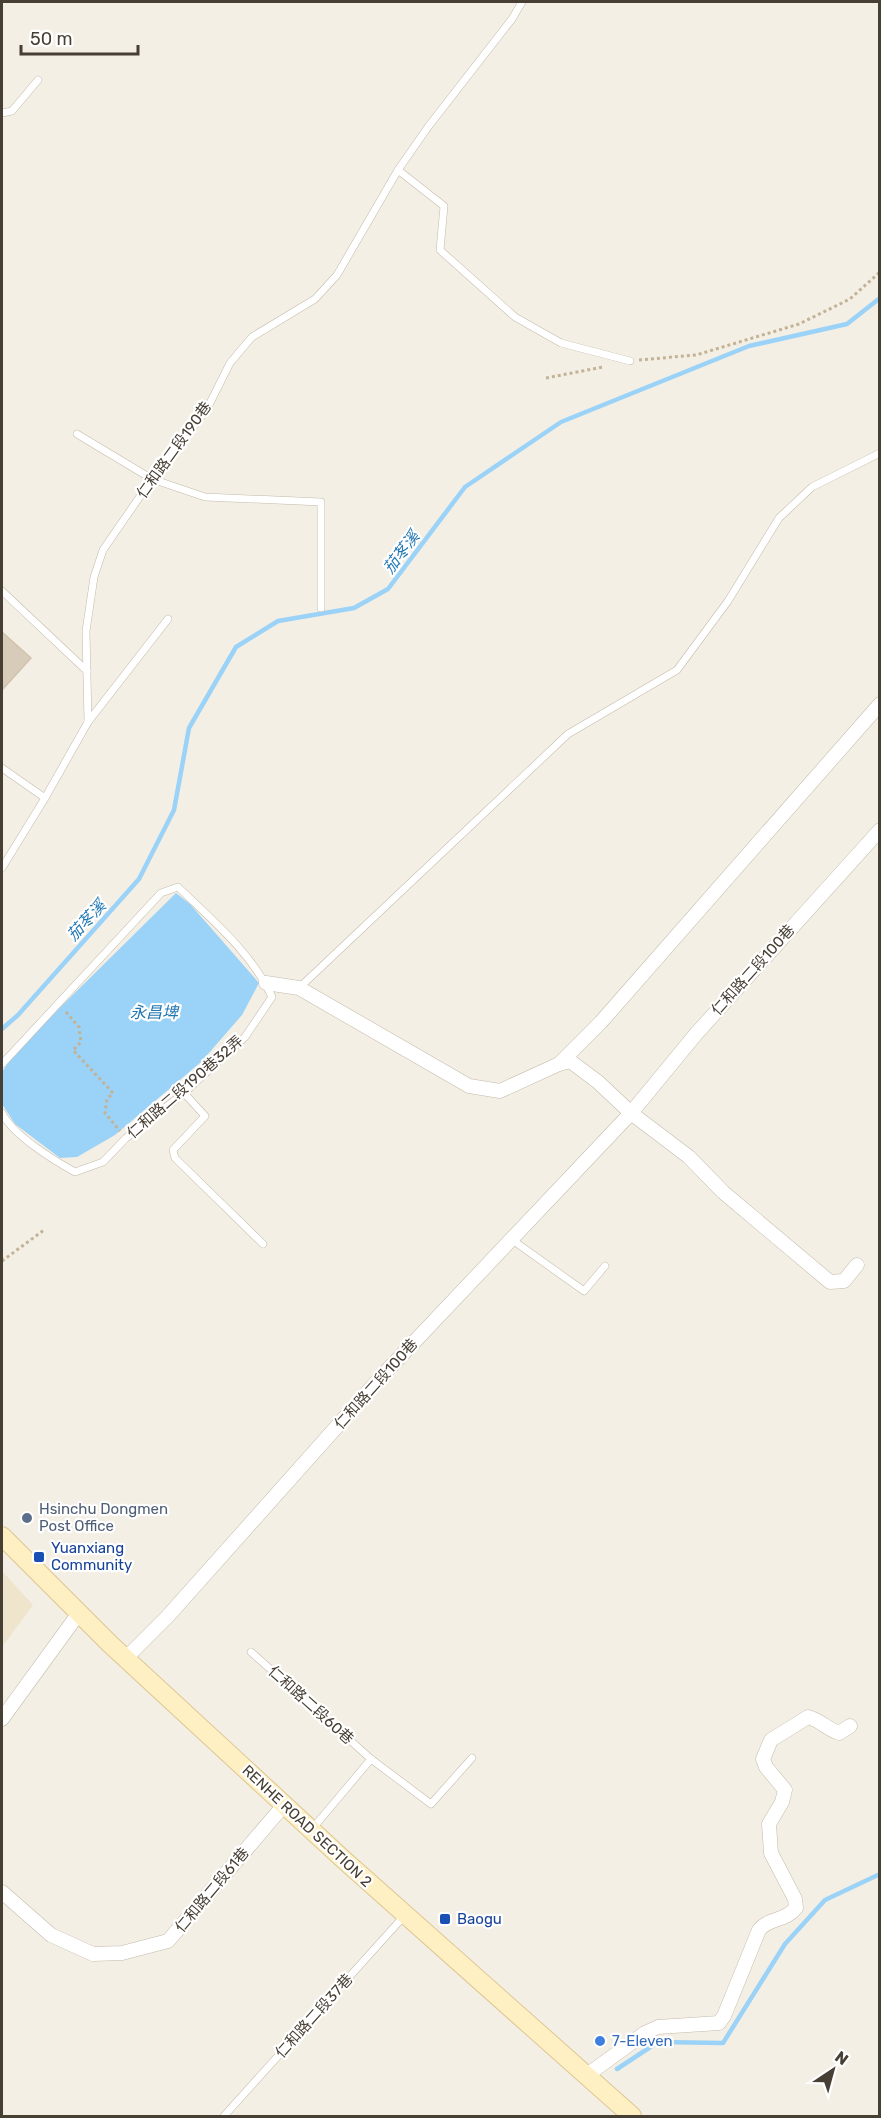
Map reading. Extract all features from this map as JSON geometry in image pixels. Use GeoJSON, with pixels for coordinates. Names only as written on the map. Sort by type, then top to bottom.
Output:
{"type":"FeatureCollection","features":[{"type":"Feature","properties":{"kind":"main road","name":"RENHE ROAD SECTION 2"},"geometry":{"type":"LineString","coordinates":[[2,1536],[126,1658],[284,1805],[626,2112]]}},
{"type":"Feature","properties":{"kind":"street"},"geometry":{"type":"LineString","coordinates":[[559,1064],[601,1022],[879,704]]}},
{"type":"Feature","properties":{"kind":"street","name":"仁和路二段100巷"},"geometry":{"type":"LineString","coordinates":[[126,1658],[168,1616],[381,1377],[631,1113],[696,1034],[879,830]]}},
{"type":"Feature","properties":{"kind":"street"},"geometry":{"type":"LineString","coordinates":[[266,983],[299,988],[469,1086],[500,1091],[570,1061],[584,1070],[631,1113],[689,1157],[723,1192],[830,1282],[844,1281],[857,1265]]}},
{"type":"Feature","properties":{"kind":"street"},"geometry":{"type":"LineString","coordinates":[[2,1719],[79,1613]]}},
{"type":"Feature","properties":{"kind":"street"},"geometry":{"type":"LineString","coordinates":[[587,2075],[645,2033],[658,2027],[719,2023],[724,2016],[759,1930],[764,1924],[792,1914],[796,1908],[795,1899],[771,1853],[769,1824],[782,1802],[785,1790],[766,1767],[763,1759],[771,1740],[808,1717],[817,1719],[830,1730],[839,1733],[850,1726]]}},
{"type":"Feature","properties":{"kind":"street","name":"仁和路二段61巷"},"geometry":{"type":"LineString","coordinates":[[2,1892],[51,1935],[93,1954],[122,1953],[168,1941],[284,1805]]}},
{"type":"Feature","properties":{"kind":"lane","name":"仁和路二段190巷"},"geometry":{"type":"LineString","coordinates":[[88,722],[86,631],[94,577],[103,550],[152,479],[207,409],[230,363],[252,338],[315,299],[337,275],[398,170],[428,127],[513,18],[522,2]]}},
{"type":"Feature","properties":{"kind":"lane"},"geometry":{"type":"LineString","coordinates":[[2,113],[12,111],[38,80]]}},
{"type":"Feature","properties":{"kind":"lane"},"geometry":{"type":"LineString","coordinates":[[398,170],[444,206],[440,250],[515,317],[561,344],[630,361]]}},
{"type":"Feature","properties":{"kind":"lane"},"geometry":{"type":"LineString","coordinates":[[77,434],[152,479],[205,497],[321,502],[321,608]]}},
{"type":"Feature","properties":{"kind":"lane"},"geometry":{"type":"LineString","coordinates":[[299,988],[568,734],[678,670],[728,601],[779,518],[812,487],[879,453]]}},
{"type":"Feature","properties":{"kind":"lane"},"geometry":{"type":"LineString","coordinates":[[2,591],[87,671]]}},
{"type":"Feature","properties":{"kind":"lane"},"geometry":{"type":"LineString","coordinates":[[2,868],[88,722],[168,619]]}},
{"type":"Feature","properties":{"kind":"lane"},"geometry":{"type":"LineString","coordinates":[[2,768],[45,798]]}},
{"type":"Feature","properties":{"kind":"lane"},"geometry":{"type":"LineString","coordinates":[[2,1064],[161,893],[178,887],[231,938],[266,983]]}},
{"type":"Feature","properties":{"kind":"lane","name":"仁和路二段190巷32弄"},"geometry":{"type":"LineString","coordinates":[[2,1113],[21,1134],[49,1157],[75,1172],[103,1162],[126,1138],[184,1093],[245,1037],[272,997],[266,983]]}},
{"type":"Feature","properties":{"kind":"lane"},"geometry":{"type":"LineString","coordinates":[[184,1093],[205,1116],[173,1150],[176,1158],[262,1244]]}},
{"type":"Feature","properties":{"kind":"lane"},"geometry":{"type":"LineString","coordinates":[[511,1239],[584,1291],[605,1266]]}},
{"type":"Feature","properties":{"kind":"lane","name":"仁和路二段60巷"},"geometry":{"type":"LineString","coordinates":[[251,1652],[371,1759],[431,1804],[472,1758]]}},
{"type":"Feature","properties":{"kind":"lane"},"geometry":{"type":"LineString","coordinates":[[312,1830],[371,1759]]}},
{"type":"Feature","properties":{"kind":"lane","name":"仁和路二段37巷"},"geometry":{"type":"LineString","coordinates":[[224,2116],[405,1915]]}},
{"type":"Feature","properties":{"kind":"path"},"geometry":{"type":"LineString","coordinates":[[546,378],[630,361],[696,355],[799,324],[850,299],[879,272]]}},
{"type":"Feature","properties":{"kind":"path"},"geometry":{"type":"LineString","coordinates":[[58,1004],[79,1027],[81,1042],[73,1050],[113,1093],[107,1099],[105,1113],[126,1138]]}},
{"type":"Feature","properties":{"kind":"path"},"geometry":{"type":"LineString","coordinates":[[2,1261],[44,1230]]}},
{"type":"Feature","properties":{"kind":"shaded area"},"geometry":{"type":"Polygon","coordinates":[[[2,1571],[33,1605],[2,1647],[2,1571]]]}},
{"type":"Feature","properties":{"kind":"water","name":"永昌埤"},"geometry":{"type":"Polygon","coordinates":[[[176,893],[190,904],[259,983],[242,1015],[201,1062],[115,1135],[77,1157],[60,1158],[15,1124],[2,1104],[2,1072],[16,1051],[176,893]]]}},
{"type":"Feature","properties":{"kind":"building"},"geometry":{"type":"Polygon","coordinates":[[[2,632],[31,658],[2,690],[2,632]]]}},
{"type":"Feature","properties":{"kind":"waterway","name":"茄苳溪"},"geometry":{"type":"LineString","coordinates":[[2,1029],[18,1015],[139,879],[174,810],[189,728],[236,647],[278,621],[354,608],[388,589],[465,487],[561,422],[749,346],[847,324],[880,298]]}},
{"type":"Feature","properties":{"kind":"waterway"},"geometry":{"type":"LineString","coordinates":[[617,2069],[658,2042],[723,2043],[785,1944],[825,1900],[880,1874]]}},
{"type":"Feature","properties":{"kind":"place","name":"Hsinchu Dongmen Post Office"},"geometry":{"type":"Point","coordinates":[27,1518]}},
{"type":"Feature","properties":{"kind":"place","name":"Yuanxiang Community"},"geometry":{"type":"Point","coordinates":[39,1557]}},
{"type":"Feature","properties":{"kind":"place","name":"Baogu"},"geometry":{"type":"Point","coordinates":[445,1919]}},
{"type":"Feature","properties":{"kind":"place","name":"7-Eleven"},"geometry":{"type":"Point","coordinates":[600,2041]}}]}
